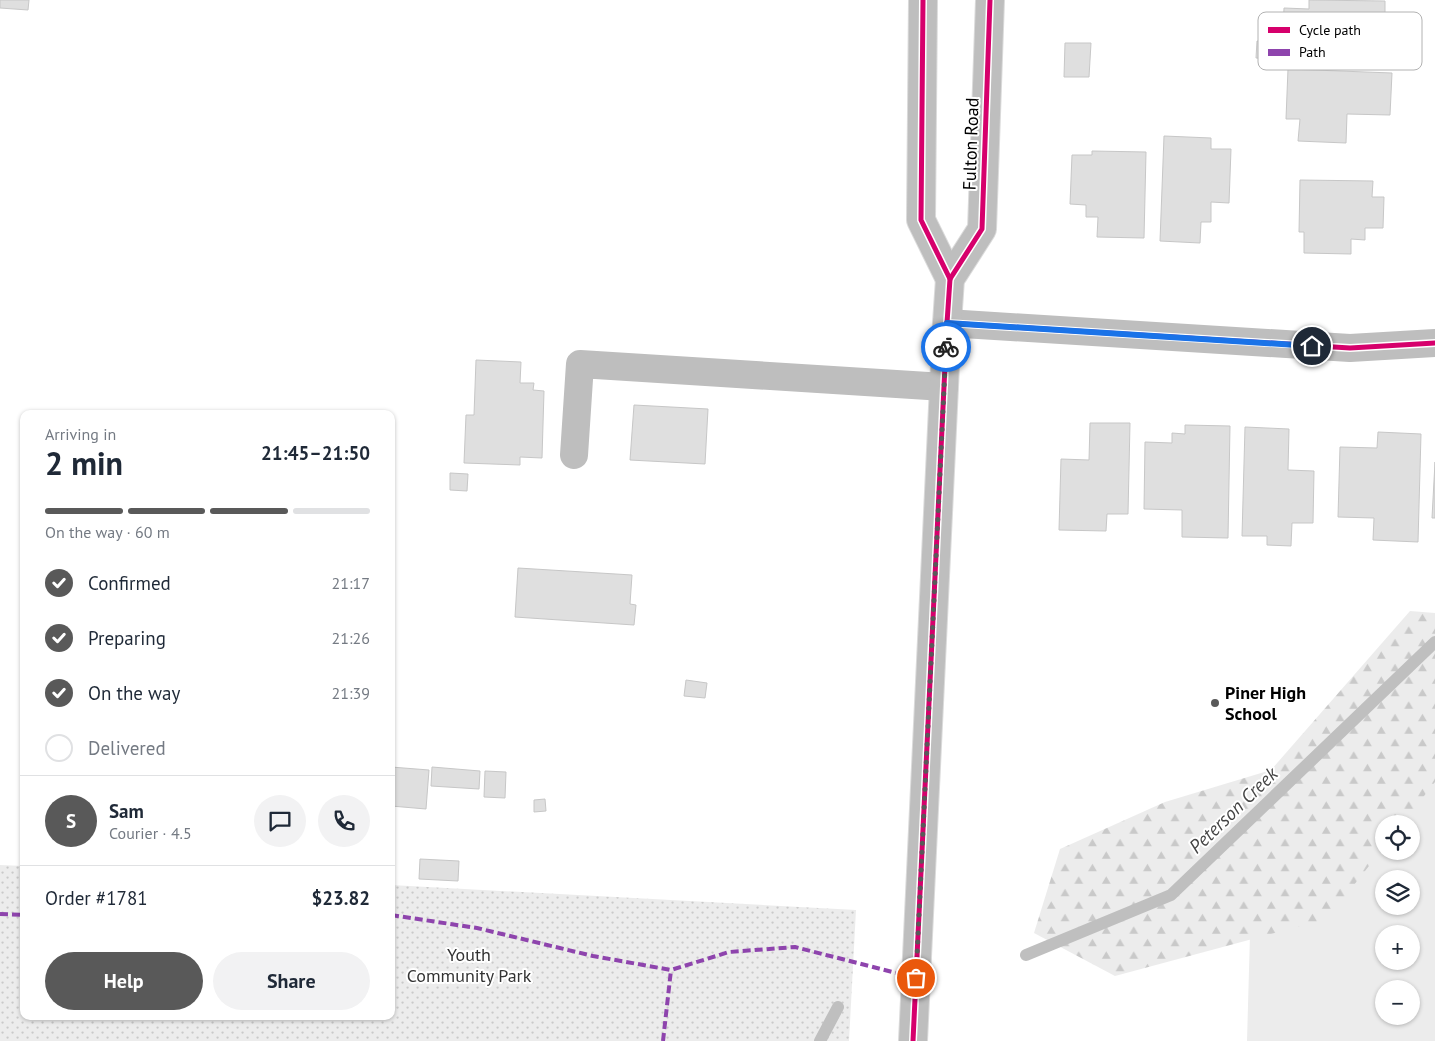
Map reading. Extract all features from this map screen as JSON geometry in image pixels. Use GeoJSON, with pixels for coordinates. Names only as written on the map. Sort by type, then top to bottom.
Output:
{"type":"FeatureCollection","features":[{"type":"Feature","properties":{"kind":"main road"},"geometry":{"type":"LineString","coordinates":[[922,0],[921,220],[950,279]]}},
{"type":"Feature","properties":{"kind":"main road","name":"Fulton Road"},"geometry":{"type":"LineString","coordinates":[[913,1041],[950,279],[982,229],[990,0]]}},
{"type":"Feature","properties":{"kind":"main road"},"geometry":{"type":"LineString","coordinates":[[947,323],[1350,348],[1435,343]]}},
{"type":"Feature","properties":{"kind":"main road"},"geometry":{"type":"LineString","coordinates":[[574,454],[580,364],[944,388]]}},
{"type":"Feature","properties":{"kind":"green space"},"geometry":{"type":"Polygon","coordinates":[[[1410,611],[1435,613],[1435,782],[1409,815],[1375,815],[1375,858],[1327,919],[1115,976],[1034,933],[1060,849],[1165,802],[1271,770],[1410,611]]]}},
{"type":"Feature","properties":{"kind":"green space"},"geometry":{"type":"Polygon","coordinates":[[[1435,749],[1435,1041],[1247,1041],[1251,899],[1435,749]]]}},
{"type":"Feature","properties":{"kind":"green space","name":"Youth Community Park"},"geometry":{"type":"Polygon","coordinates":[[[0,865],[20,866],[20,1020],[395,1020],[395,885],[856,910],[849,1041],[0,1041],[0,865]]]}},
{"type":"Feature","properties":{"kind":"building"},"geometry":{"type":"Polygon","coordinates":[[[0,0],[29,0],[28,10],[0,8],[0,0]]]}},
{"type":"Feature","properties":{"kind":"building"},"geometry":{"type":"Polygon","coordinates":[[[1309,0],[1385,1],[1385,12],[1284,12],[1284,8],[1309,9],[1309,0]]]}},
{"type":"Feature","properties":{"kind":"building"},"geometry":{"type":"Polygon","coordinates":[[[1257,41],[1258,41],[1258,58],[1256,58],[1257,41]]]}},
{"type":"Feature","properties":{"kind":"building"},"geometry":{"type":"Polygon","coordinates":[[[1065,43],[1091,43],[1089,77],[1064,77],[1065,43]]]}},
{"type":"Feature","properties":{"kind":"building"},"geometry":{"type":"Polygon","coordinates":[[[1288,70],[1392,73],[1390,115],[1347,114],[1346,143],[1298,141],[1300,119],[1286,119],[1288,70]]]}},
{"type":"Feature","properties":{"kind":"building"},"geometry":{"type":"Polygon","coordinates":[[[1164,136],[1211,138],[1211,149],[1231,149],[1229,203],[1211,202],[1211,222],[1201,222],[1200,243],[1160,241],[1164,136]]]}},
{"type":"Feature","properties":{"kind":"building"},"geometry":{"type":"Polygon","coordinates":[[[1092,151],[1146,152],[1144,238],[1097,237],[1098,217],[1086,217],[1086,205],[1070,204],[1072,155],[1092,155],[1092,151]]]}},
{"type":"Feature","properties":{"kind":"building"},"geometry":{"type":"Polygon","coordinates":[[[1300,180],[1373,181],[1372,197],[1384,197],[1383,228],[1365,228],[1365,240],[1351,239],[1351,254],[1304,253],[1304,232],[1299,232],[1300,180]]]}},
{"type":"Feature","properties":{"kind":"building"},"geometry":{"type":"Polygon","coordinates":[[[476,360],[521,362],[520,383],[534,383],[533,390],[544,391],[542,458],[520,457],[520,465],[464,463],[466,415],[474,415],[476,360]]]}},
{"type":"Feature","properties":{"kind":"building"},"geometry":{"type":"Polygon","coordinates":[[[634,405],[708,409],[705,464],[630,460],[634,405]]]}},
{"type":"Feature","properties":{"kind":"building"},"geometry":{"type":"Polygon","coordinates":[[[1090,423],[1130,423],[1128,514],[1107,514],[1106,531],[1059,530],[1061,459],[1089,460],[1090,423]]]}},
{"type":"Feature","properties":{"kind":"building"},"geometry":{"type":"Polygon","coordinates":[[[1185,425],[1230,426],[1228,538],[1182,537],[1182,510],[1144,509],[1145,442],[1172,443],[1172,433],[1185,434],[1185,425]]]}},
{"type":"Feature","properties":{"kind":"building"},"geometry":{"type":"Polygon","coordinates":[[[1245,427],[1289,429],[1288,470],[1314,471],[1313,523],[1292,523],[1291,546],[1267,545],[1267,536],[1242,536],[1245,427]]]}},
{"type":"Feature","properties":{"kind":"building"},"geometry":{"type":"Polygon","coordinates":[[[1378,432],[1421,434],[1418,542],[1373,540],[1374,518],[1338,517],[1340,447],[1377,448],[1378,432]]]}},
{"type":"Feature","properties":{"kind":"building"},"geometry":{"type":"Polygon","coordinates":[[[1435,462],[1435,518],[1432,518],[1435,462]]]}},
{"type":"Feature","properties":{"kind":"building"},"geometry":{"type":"Polygon","coordinates":[[[450,473],[468,474],[467,491],[450,490],[450,473]]]}},
{"type":"Feature","properties":{"kind":"building"},"geometry":{"type":"Polygon","coordinates":[[[518,568],[632,575],[630,604],[636,605],[634,625],[515,617],[518,568]]]}},
{"type":"Feature","properties":{"kind":"building"},"geometry":{"type":"Polygon","coordinates":[[[686,680],[707,683],[705,698],[684,696],[686,680]]]}},
{"type":"Feature","properties":{"kind":"building"},"geometry":{"type":"Polygon","coordinates":[[[395,767],[429,770],[426,809],[395,806],[395,767]]]}},
{"type":"Feature","properties":{"kind":"building"},"geometry":{"type":"Polygon","coordinates":[[[432,767],[480,771],[479,789],[431,786],[432,767]]]}},
{"type":"Feature","properties":{"kind":"building"},"geometry":{"type":"Polygon","coordinates":[[[485,771],[506,772],[505,798],[484,797],[485,771]]]}},
{"type":"Feature","properties":{"kind":"building"},"geometry":{"type":"Polygon","coordinates":[[[545,799],[546,811],[534,812],[534,800],[545,799]]]}},
{"type":"Feature","properties":{"kind":"building"},"geometry":{"type":"Polygon","coordinates":[[[420,859],[459,861],[458,881],[419,879],[420,859]]]}},
{"type":"Feature","properties":{"kind":"waterway","name":"Peterson Creek"},"geometry":{"type":"LineString","coordinates":[[1026,955],[1171,895],[1435,642]]}},
{"type":"Feature","properties":{"kind":"waterway","name":"Peterson Creek"},"geometry":{"type":"LineString","coordinates":[[820,1041],[838,1007]]}},
{"type":"Feature","properties":{"kind":"marked path"},"geometry":{"type":"LineString","coordinates":[[0,914],[20,915]]}},
{"type":"Feature","properties":{"kind":"marked path"},"geometry":{"type":"LineString","coordinates":[[395,916],[477,928],[593,956],[671,970],[729,952],[795,947],[916,978]]}},
{"type":"Feature","properties":{"kind":"marked path"},"geometry":{"type":"LineString","coordinates":[[663,1041],[671,970]]}},
{"type":"Feature","properties":{"kind":"cycle path"},"geometry":{"type":"LineString","coordinates":[[923,0],[921,220],[950,279]]}},
{"type":"Feature","properties":{"kind":"cycle path"},"geometry":{"type":"LineString","coordinates":[[913,1041],[950,279],[982,229],[990,0]]}},
{"type":"Feature","properties":{"kind":"cycle path"},"geometry":{"type":"LineString","coordinates":[[947,323],[1350,348],[1435,343]]}},
{"type":"Feature","properties":{"kind":"way so far"},"geometry":{"type":"LineString","coordinates":[[916,978],[946,347]]}},
{"type":"Feature","properties":{"kind":"place","name":"Piner High School"},"geometry":{"type":"Point","coordinates":[1215,703]}},
{"type":"Feature","properties":{"kind":"route"},"geometry":{"type":"LineString","coordinates":[[946,347],[947,323],[1312,346]]}}]}
